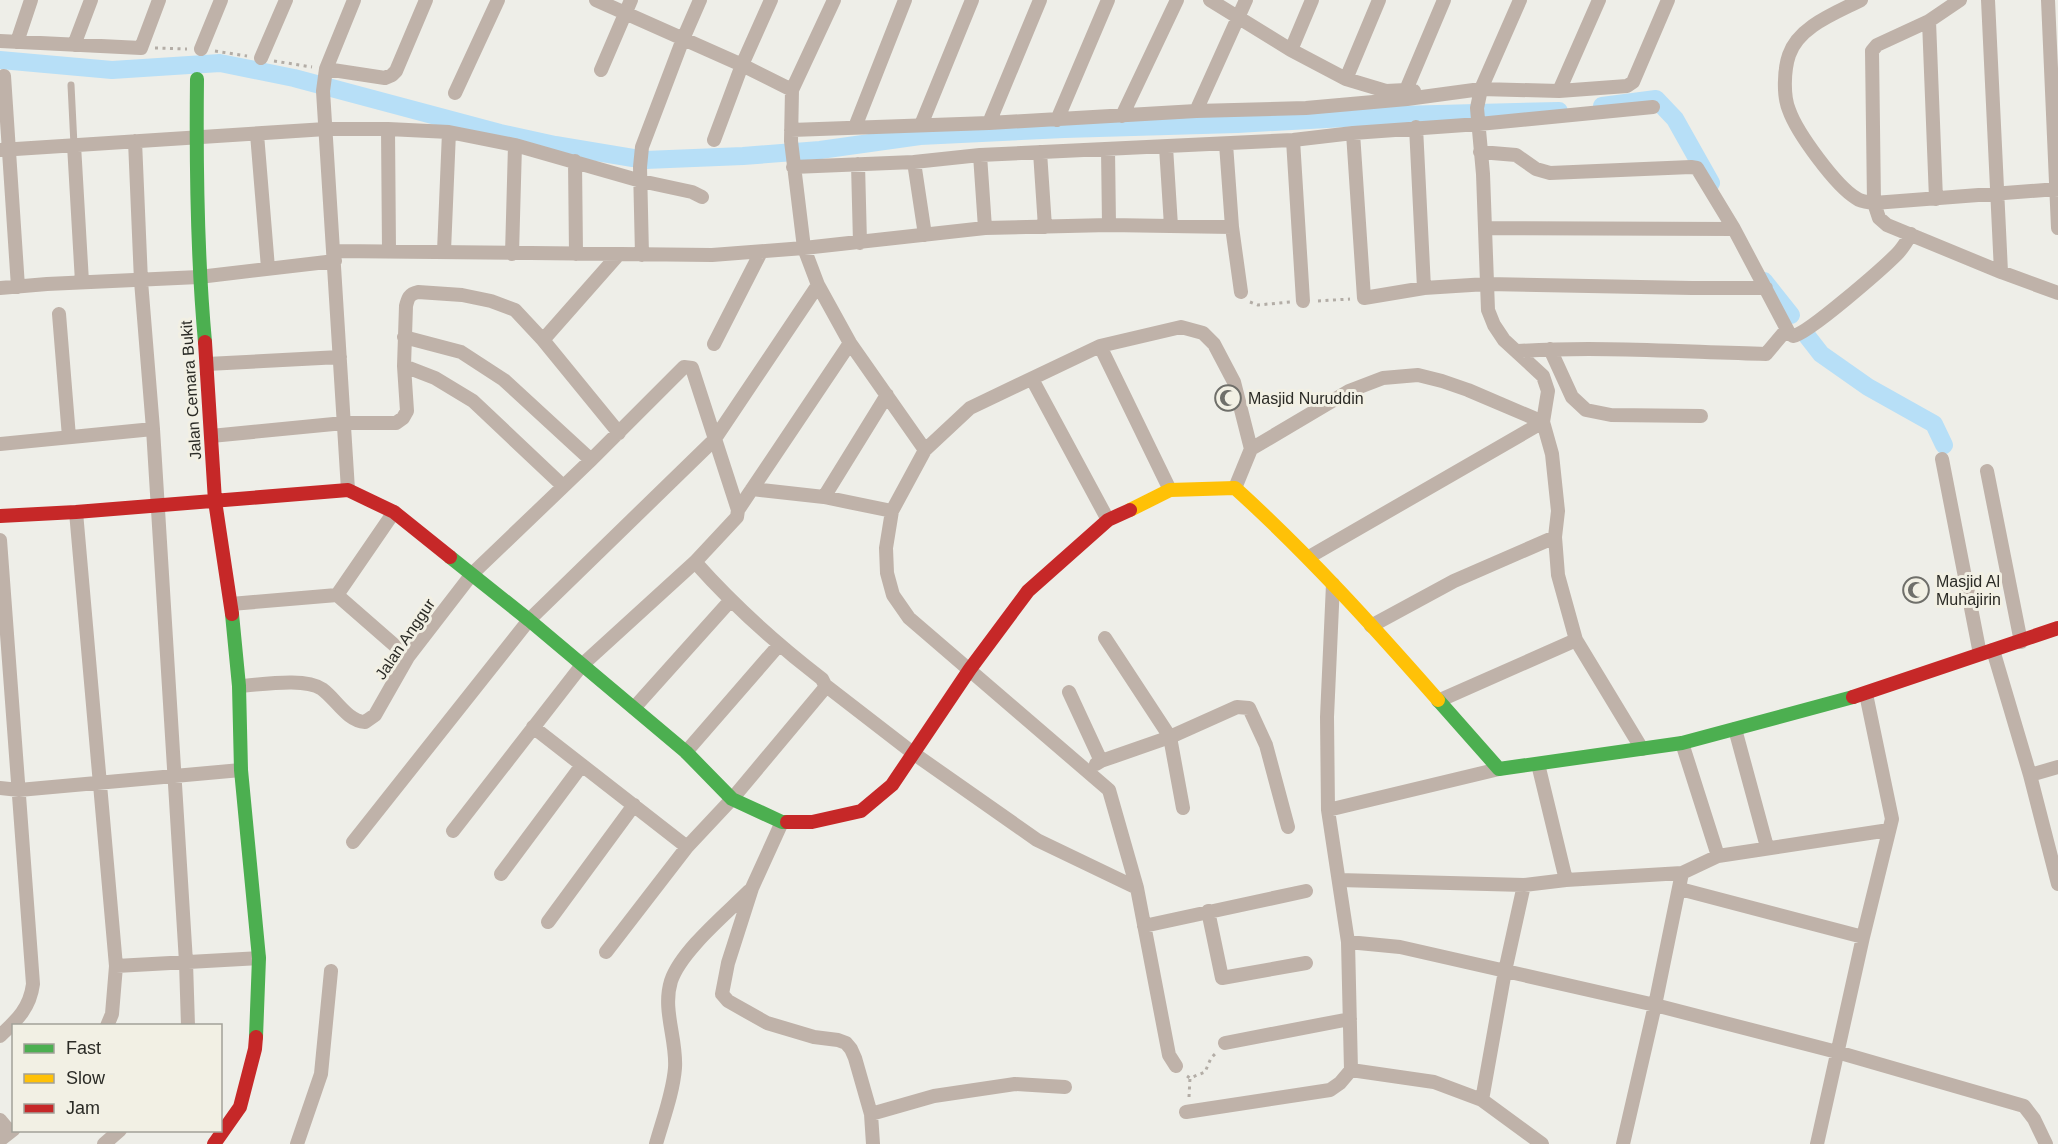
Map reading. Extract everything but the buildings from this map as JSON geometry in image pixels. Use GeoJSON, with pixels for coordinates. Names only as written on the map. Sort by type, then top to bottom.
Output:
{"type":"FeatureCollection","features":[{"type":"Feature","properties":{"kind":"street"},"geometry":{"type":"LineString","coordinates":[[17,42],[31,0]]}},
{"type":"Feature","properties":{"kind":"street"},"geometry":{"type":"LineString","coordinates":[[74,45],[91,0]]}},
{"type":"Feature","properties":{"kind":"street"},"geometry":{"type":"LineString","coordinates":[[0,40],[141,48],[159,0]]}},
{"type":"Feature","properties":{"kind":"street"},"geometry":{"type":"LineString","coordinates":[[201,49],[221,0]]}},
{"type":"Feature","properties":{"kind":"street"},"geometry":{"type":"LineString","coordinates":[[261,58],[285,0]]}},
{"type":"Feature","properties":{"kind":"street"},"geometry":{"type":"LineString","coordinates":[[348,490],[325,79],[354,0]]}},
{"type":"Feature","properties":{"kind":"street"},"geometry":{"type":"LineString","coordinates":[[325,79],[386,78],[392,75],[396,71],[426,0]]}},
{"type":"Feature","properties":{"kind":"street"},"geometry":{"type":"LineString","coordinates":[[455,93],[498,0]]}},
{"type":"Feature","properties":{"kind":"street"},"geometry":{"type":"LineString","coordinates":[[596,0],[742,65],[792,90]]}},
{"type":"Feature","properties":{"kind":"street"},"geometry":{"type":"LineString","coordinates":[[601,70],[631,0]]}},
{"type":"Feature","properties":{"kind":"street"},"geometry":{"type":"LineString","coordinates":[[642,255],[640,181],[642,147],[700,0]]}},
{"type":"Feature","properties":{"kind":"street"},"geometry":{"type":"LineString","coordinates":[[714,140],[742,65],[771,0]]}},
{"type":"Feature","properties":{"kind":"street"},"geometry":{"type":"LineString","coordinates":[[834,0],[792,90],[793,164],[804,248],[818,285],[850,343],[925,450]]}},
{"type":"Feature","properties":{"kind":"street"},"geometry":{"type":"LineString","coordinates":[[855,127],[905,0]]}},
{"type":"Feature","properties":{"kind":"street"},"geometry":{"type":"LineString","coordinates":[[921,125],[972,0]]}},
{"type":"Feature","properties":{"kind":"street"},"geometry":{"type":"LineString","coordinates":[[988,123],[1040,0]]}},
{"type":"Feature","properties":{"kind":"street"},"geometry":{"type":"LineString","coordinates":[[1057,120],[1108,0]]}},
{"type":"Feature","properties":{"kind":"street"},"geometry":{"type":"LineString","coordinates":[[1122,116],[1177,0]]}},
{"type":"Feature","properties":{"kind":"street"},"geometry":{"type":"LineString","coordinates":[[1210,0],[1291,51],[1346,79],[1386,91],[1441,93]]}},
{"type":"Feature","properties":{"kind":"street"},"geometry":{"type":"LineString","coordinates":[[1196,111],[1246,0]]}},
{"type":"Feature","properties":{"kind":"street"},"geometry":{"type":"LineString","coordinates":[[1291,51],[1312,0]]}},
{"type":"Feature","properties":{"kind":"street"},"geometry":{"type":"LineString","coordinates":[[1346,79],[1379,0]]}},
{"type":"Feature","properties":{"kind":"street"},"geometry":{"type":"LineString","coordinates":[[1406,90],[1444,0]]}},
{"type":"Feature","properties":{"kind":"street"},"geometry":{"type":"LineString","coordinates":[[1520,0],[1481,88],[1478,116],[1485,228],[1486,304],[1494,325],[1504,340],[1544,376],[1546,381],[1548,396],[1543,422],[1552,454],[1558,512],[1556,537],[1558,575],[1576,640],[1642,749]]}},
{"type":"Feature","properties":{"kind":"street"},"geometry":{"type":"LineString","coordinates":[[1559,91],[1599,0]]}},
{"type":"Feature","properties":{"kind":"street"},"geometry":{"type":"LineString","coordinates":[[791,136],[855,127],[1306,108],[1407,99],[1481,88],[1559,91],[1630,85],[1668,0]]}},
{"type":"Feature","properties":{"kind":"street"},"geometry":{"type":"LineString","coordinates":[[1861,0],[1809,28],[1789,55],[1786,102],[1789,111],[1832,175],[1856,198],[1874,203],[2057,189]]}},
{"type":"Feature","properties":{"kind":"street"},"geometry":{"type":"LineString","coordinates":[[1960,0],[1929,21],[1877,45],[1872,51],[1874,203],[1883,222],[2001,272],[2058,293]]}},
{"type":"Feature","properties":{"kind":"street"},"geometry":{"type":"LineString","coordinates":[[1988,0],[2001,272]]}},
{"type":"Feature","properties":{"kind":"street"},"geometry":{"type":"LineString","coordinates":[[2048,0],[2058,228]]}},
{"type":"Feature","properties":{"kind":"street"},"geometry":{"type":"LineString","coordinates":[[1929,21],[1936,199]]}},
{"type":"Feature","properties":{"kind":"street"},"geometry":{"type":"LineString","coordinates":[[3,76],[4,150],[18,286]]}},
{"type":"Feature","properties":{"kind":"street","name":"Jalan Cemara Bukit"},"geometry":{"type":"LineString","coordinates":[[196,79],[199,277],[215,501],[231,604],[239,686],[241,770],[259,958],[255,1048],[240,1107],[214,1144]]}},
{"type":"Feature","properties":{"kind":"street"},"geometry":{"type":"LineString","coordinates":[[793,164],[914,162],[980,155],[1293,141],[1416,128],[1478,116],[1653,107]]}},
{"type":"Feature","properties":{"kind":"street"},"geometry":{"type":"LineString","coordinates":[[1416,128],[1424,288]]}},
{"type":"Feature","properties":{"kind":"street"},"geometry":{"type":"LineString","coordinates":[[4,150],[326,129],[449,132],[515,145],[640,181],[693,192],[702,197]]}},
{"type":"Feature","properties":{"kind":"street"},"geometry":{"type":"LineString","coordinates":[[388,129],[388,251]]}},
{"type":"Feature","properties":{"kind":"street"},"geometry":{"type":"LineString","coordinates":[[444,251],[449,132]]}},
{"type":"Feature","properties":{"kind":"street"},"geometry":{"type":"LineString","coordinates":[[1353,133],[1364,298],[1424,288],[1487,284],[1766,288]]}},
{"type":"Feature","properties":{"kind":"street"},"geometry":{"type":"LineString","coordinates":[[257,134],[268,268]]}},
{"type":"Feature","properties":{"kind":"street"},"geometry":{"type":"LineString","coordinates":[[135,141],[141,281],[158,506],[188,1024]]}},
{"type":"Feature","properties":{"kind":"street"},"geometry":{"type":"LineString","coordinates":[[1293,141],[1303,302]]}},
{"type":"Feature","properties":{"kind":"street"},"geometry":{"type":"LineString","coordinates":[[1226,144],[1232,227],[1241,292]]}},
{"type":"Feature","properties":{"kind":"street"},"geometry":{"type":"LineString","coordinates":[[74,145],[82,282]]}},
{"type":"Feature","properties":{"kind":"street"},"geometry":{"type":"LineString","coordinates":[[512,254],[515,145]]}},
{"type":"Feature","properties":{"kind":"street"},"geometry":{"type":"LineString","coordinates":[[1166,147],[1171,226]]}},
{"type":"Feature","properties":{"kind":"street"},"geometry":{"type":"LineString","coordinates":[[1108,149],[1109,225]]}},
{"type":"Feature","properties":{"kind":"street"},"geometry":{"type":"LineString","coordinates":[[1040,152],[1045,227]]}},
{"type":"Feature","properties":{"kind":"street"},"geometry":{"type":"LineString","coordinates":[[1480,152],[1516,156],[1536,169],[1550,173],[1694,167],[1701,172],[1734,229],[1787,329],[1791,335],[1796,336],[1896,255],[1911,234]]}},
{"type":"Feature","properties":{"kind":"street"},"geometry":{"type":"LineString","coordinates":[[980,155],[986,228]]}},
{"type":"Feature","properties":{"kind":"street"},"geometry":{"type":"LineString","coordinates":[[575,161],[576,254]]}},
{"type":"Feature","properties":{"kind":"street"},"geometry":{"type":"LineString","coordinates":[[914,162],[925,235]]}},
{"type":"Feature","properties":{"kind":"street"},"geometry":{"type":"LineString","coordinates":[[858,164],[860,243]]}},
{"type":"Feature","properties":{"kind":"street"},"geometry":{"type":"LineString","coordinates":[[0,288],[199,277],[335,256],[388,251],[712,255],[860,243],[986,228],[1109,225],[1232,227]]}},
{"type":"Feature","properties":{"kind":"street"},"geometry":{"type":"LineString","coordinates":[[1485,228],[1734,229]]}},
{"type":"Feature","properties":{"kind":"street"},"geometry":{"type":"LineString","coordinates":[[714,344],[761,252]]}},
{"type":"Feature","properties":{"kind":"street"},"geometry":{"type":"LineString","coordinates":[[543,340],[618,255]]}},
{"type":"Feature","properties":{"kind":"street"},"geometry":{"type":"LineString","coordinates":[[353,842],[529,620],[714,440],[818,285]]}},
{"type":"Feature","properties":{"kind":"street"},"geometry":{"type":"LineString","coordinates":[[211,436],[344,423],[396,423],[407,411],[404,337],[408,298],[412,293],[418,292],[462,295],[491,301],[515,310],[543,340],[619,433]]}},
{"type":"Feature","properties":{"kind":"street"},"geometry":{"type":"LineString","coordinates":[[59,314],[69,437]]}},
{"type":"Feature","properties":{"kind":"street"},"geometry":{"type":"LineString","coordinates":[[1176,1066],[1169,1055],[1137,888],[1109,790],[909,618],[893,595],[887,573],[886,548],[892,511],[925,450],[970,408],[1100,346],[1181,327],[1203,333],[1214,344],[1234,382],[1251,449],[1235,488]]}},
{"type":"Feature","properties":{"kind":"street"},"geometry":{"type":"LineString","coordinates":[[1518,351],[1669,350],[1766,354],[1787,329]]}},
{"type":"Feature","properties":{"kind":"street"},"geometry":{"type":"LineString","coordinates":[[404,337],[460,352],[504,380],[591,460]]}},
{"type":"Feature","properties":{"kind":"street"},"geometry":{"type":"LineString","coordinates":[[453,831],[582,664],[695,562],[735,520],[738,510],[850,343]]}},
{"type":"Feature","properties":{"kind":"street"},"geometry":{"type":"LineString","coordinates":[[1100,346],[1170,490]]}},
{"type":"Feature","properties":{"kind":"street"},"geometry":{"type":"LineString","coordinates":[[1550,349],[1572,397],[1586,410],[1611,415],[1701,416]]}},
{"type":"Feature","properties":{"kind":"street"},"geometry":{"type":"LineString","coordinates":[[207,364],[340,357]]}},
{"type":"Feature","properties":{"kind":"street"},"geometry":{"type":"LineString","coordinates":[[404,366],[435,378],[472,401],[563,486]]}},
{"type":"Feature","properties":{"kind":"street","name":"Jalan Anggur"},"geometry":{"type":"LineString","coordinates":[[239,686],[284,683],[305,684],[320,688],[352,717],[359,722],[365,722],[375,715],[408,657],[472,574],[619,433],[684,367],[694,369],[714,440]]}},
{"type":"Feature","properties":{"kind":"street"},"geometry":{"type":"LineString","coordinates":[[1251,449],[1349,391],[1383,378],[1396,376],[1418,375],[1442,381],[1543,422]]}},
{"type":"Feature","properties":{"kind":"street"},"geometry":{"type":"LineString","coordinates":[[1032,378],[1108,520]]}},
{"type":"Feature","properties":{"kind":"street"},"geometry":{"type":"LineString","coordinates":[[824,497],[887,395]]}},
{"type":"Feature","properties":{"kind":"street"},"geometry":{"type":"LineString","coordinates":[[1309,557],[1543,422]]}},
{"type":"Feature","properties":{"kind":"street"},"geometry":{"type":"LineString","coordinates":[[0,444],[153,429]]}},
{"type":"Feature","properties":{"kind":"street"},"geometry":{"type":"LineString","coordinates":[[714,440],[738,510]]}},
{"type":"Feature","properties":{"kind":"street"},"geometry":{"type":"LineString","coordinates":[[1942,459],[1987,652],[2030,775],[2058,884]]}},
{"type":"Feature","properties":{"kind":"street"},"geometry":{"type":"LineString","coordinates":[[1987,471],[2021,642]]}},
{"type":"Feature","properties":{"kind":"street"},"geometry":{"type":"LineString","coordinates":[[0,516],[348,490],[394,512],[472,574],[686,752],[732,799],[782,822],[812,822],[861,811],[892,785],[970,669],[1028,591],[1108,520],[1170,490],[1235,488],[1270,518],[1309,557],[1499,769]]}},
{"type":"Feature","properties":{"kind":"street"},"geometry":{"type":"LineString","coordinates":[[752,489],[824,497],[892,511]]}},
{"type":"Feature","properties":{"kind":"street"},"geometry":{"type":"LineString","coordinates":[[76,512],[116,966],[112,1014],[108,1024]]}},
{"type":"Feature","properties":{"kind":"street"},"geometry":{"type":"LineString","coordinates":[[337,595],[394,512]]}},
{"type":"Feature","properties":{"kind":"street"},"geometry":{"type":"LineString","coordinates":[[1371,626],[1454,581],[1556,537]]}},
{"type":"Feature","properties":{"kind":"street"},"geometry":{"type":"LineString","coordinates":[[0,540],[33,984],[28,1005],[12,1024]]}},
{"type":"Feature","properties":{"kind":"street"},"geometry":{"type":"LineString","coordinates":[[695,562],[730,601],[779,645],[822,679],[825,685],[913,753],[1037,840],[1137,888]]}},
{"type":"Feature","properties":{"kind":"street"},"geometry":{"type":"LineString","coordinates":[[1186,1112],[1330,1090],[1340,1083],[1351,1070],[1348,942],[1328,810],[1327,717],[1334,584]]}},
{"type":"Feature","properties":{"kind":"street"},"geometry":{"type":"LineString","coordinates":[[231,604],[337,595],[408,657]]}},
{"type":"Feature","properties":{"kind":"street"},"geometry":{"type":"LineString","coordinates":[[634,708],[730,601]]}},
{"type":"Feature","properties":{"kind":"street"},"geometry":{"type":"LineString","coordinates":[[1328,810],[1499,769],[1682,743],[1866,694],[2058,628]]}},
{"type":"Feature","properties":{"kind":"street"},"geometry":{"type":"LineString","coordinates":[[1105,638],[1170,738],[1183,808]]}},
{"type":"Feature","properties":{"kind":"street"},"geometry":{"type":"LineString","coordinates":[[1438,701],[1576,640]]}},
{"type":"Feature","properties":{"kind":"street"},"geometry":{"type":"LineString","coordinates":[[686,752],[779,645]]}},
{"type":"Feature","properties":{"kind":"street"},"geometry":{"type":"LineString","coordinates":[[606,952],[687,847],[732,799],[825,685]]}},
{"type":"Feature","properties":{"kind":"street"},"geometry":{"type":"LineString","coordinates":[[1069,692],[1101,761]]}},
{"type":"Feature","properties":{"kind":"street"},"geometry":{"type":"LineString","coordinates":[[1817,1144],[1892,819],[1866,694]]}},
{"type":"Feature","properties":{"kind":"street"},"geometry":{"type":"LineString","coordinates":[[1087,771],[1101,761],[1170,738],[1237,707],[1249,708],[1266,745],[1288,827]]}},
{"type":"Feature","properties":{"kind":"street"},"geometry":{"type":"LineString","coordinates":[[533,727],[687,847]]}},
{"type":"Feature","properties":{"kind":"street"},"geometry":{"type":"LineString","coordinates":[[1736,729],[1767,847]]}},
{"type":"Feature","properties":{"kind":"street"},"geometry":{"type":"LineString","coordinates":[[1682,743],[1718,856]]}},
{"type":"Feature","properties":{"kind":"street"},"geometry":{"type":"LineString","coordinates":[[1538,764],[1566,880]]}},
{"type":"Feature","properties":{"kind":"street"},"geometry":{"type":"LineString","coordinates":[[501,874],[582,765]]}},
{"type":"Feature","properties":{"kind":"street"},"geometry":{"type":"LineString","coordinates":[[2030,775],[2058,767]]}},
{"type":"Feature","properties":{"kind":"street"},"geometry":{"type":"LineString","coordinates":[[0,788],[19,790],[241,770]]}},
{"type":"Feature","properties":{"kind":"street"},"geometry":{"type":"LineString","coordinates":[[548,922],[634,805]]}},
{"type":"Feature","properties":{"kind":"street"},"geometry":{"type":"LineString","coordinates":[[782,822],[752,888],[728,963],[722,990],[724,997],[767,1023],[814,1037],[846,1043],[855,1058],[871,1114],[873,1144]]}},
{"type":"Feature","properties":{"kind":"street"},"geometry":{"type":"LineString","coordinates":[[1339,880],[1524,885],[1566,880],[1682,873],[1718,856],[1889,830]]}},
{"type":"Feature","properties":{"kind":"street"},"geometry":{"type":"LineString","coordinates":[[1623,1144],[1682,873]]}},
{"type":"Feature","properties":{"kind":"street"},"geometry":{"type":"LineString","coordinates":[[1482,1100],[1505,971],[1524,885]]}},
{"type":"Feature","properties":{"kind":"street"},"geometry":{"type":"LineString","coordinates":[[656,1144],[675,1067],[667,1001],[672,981],[679,965],[708,931],[752,888]]}},
{"type":"Feature","properties":{"kind":"street"},"geometry":{"type":"LineString","coordinates":[[1680,889],[1863,937]]}},
{"type":"Feature","properties":{"kind":"street"},"geometry":{"type":"LineString","coordinates":[[1144,926],[1306,891]]}},
{"type":"Feature","properties":{"kind":"street"},"geometry":{"type":"LineString","coordinates":[[1208,911],[1222,978],[1306,963]]}},
{"type":"Feature","properties":{"kind":"street"},"geometry":{"type":"LineString","coordinates":[[1348,942],[1400,947],[1655,1005],[1837,1052],[2024,1106],[2034,1119],[2046,1144]]}},
{"type":"Feature","properties":{"kind":"street"},"geometry":{"type":"LineString","coordinates":[[116,966],[259,958]]}},
{"type":"Feature","properties":{"kind":"street"},"geometry":{"type":"LineString","coordinates":[[299,1143],[321,1074],[331,971]]}},
{"type":"Feature","properties":{"kind":"street"},"geometry":{"type":"LineString","coordinates":[[1225,1043],[1350,1019]]}},
{"type":"Feature","properties":{"kind":"street"},"geometry":{"type":"LineString","coordinates":[[0,1035],[12,1024]]}},
{"type":"Feature","properties":{"kind":"street"},"geometry":{"type":"LineString","coordinates":[[1351,1070],[1434,1082],[1482,1100],[1542,1144]]}},
{"type":"Feature","properties":{"kind":"street"},"geometry":{"type":"LineString","coordinates":[[871,1114],[934,1096],[1015,1084],[1065,1087]]}},
{"type":"Feature","properties":{"kind":"street"},"geometry":{"type":"LineString","coordinates":[[0,1120],[8,1134]]}},
{"type":"Feature","properties":{"kind":"lane"},"geometry":{"type":"LineString","coordinates":[[71,85],[74,145]]}},
{"type":"Feature","properties":{"kind":"path"},"geometry":{"type":"LineString","coordinates":[[261,58],[325,79]]}},
{"type":"Feature","properties":{"kind":"path"},"geometry":{"type":"LineString","coordinates":[[1176,1066],[1190,1078],[1204,1072],[1211,1058],[1225,1043]]}},
{"type":"Feature","properties":{"kind":"waterway"},"geometry":{"type":"LineString","coordinates":[[0,60],[112,70],[220,63],[294,78],[500,133],[633,158]]}},
{"type":"Feature","properties":{"kind":"waterway"},"geometry":{"type":"LineString","coordinates":[[1602,106],[1656,99],[1675,119],[1711,183]]}},
{"type":"Feature","properties":{"kind":"waterway"},"geometry":{"type":"LineString","coordinates":[[645,160],[820,150],[920,136],[1237,124],[1398,115],[1559,111]]}},
{"type":"Feature","properties":{"kind":"waterway"},"geometry":{"type":"LineString","coordinates":[[1764,281],[1791,315]]}},
{"type":"Feature","properties":{"kind":"waterway"},"geometry":{"type":"LineString","coordinates":[[1807,336],[1821,354],[1868,387],[1934,424],[1944,445]]}},
{"type":"Feature","properties":{"kind":"traffic: fast"},"geometry":{"type":"LineString","coordinates":[[197,79],[200,277],[205,342]]}},
{"type":"Feature","properties":{"kind":"traffic: fast"},"geometry":{"type":"LineString","coordinates":[[450,557],[686,752],[732,799],[782,822],[787,822]]}},
{"type":"Feature","properties":{"kind":"traffic: fast"},"geometry":{"type":"LineString","coordinates":[[232,614],[239,686],[241,770],[259,958],[256,1037]]}},
{"type":"Feature","properties":{"kind":"traffic: fast"},"geometry":{"type":"LineString","coordinates":[[1438,700],[1499,769],[1682,743],[1853,697]]}},
{"type":"Feature","properties":{"kind":"traffic: slow"},"geometry":{"type":"LineString","coordinates":[[1130,510],[1170,490],[1235,488],[1340,591],[1438,700]]}},
{"type":"Feature","properties":{"kind":"traffic: jam"},"geometry":{"type":"LineString","coordinates":[[205,342],[215,501],[232,614]]}},
{"type":"Feature","properties":{"kind":"traffic: jam"},"geometry":{"type":"LineString","coordinates":[[0,516],[348,490],[394,512],[450,557]]}},
{"type":"Feature","properties":{"kind":"traffic: jam"},"geometry":{"type":"LineString","coordinates":[[787,822],[812,822],[861,811],[892,785],[970,669],[1028,591],[1108,520],[1130,510]]}},
{"type":"Feature","properties":{"kind":"traffic: jam"},"geometry":{"type":"LineString","coordinates":[[1853,697],[2058,628]]}},
{"type":"Feature","properties":{"kind":"traffic: jam"},"geometry":{"type":"LineString","coordinates":[[214,1144],[240,1107],[256,1037]]}},
{"type":"Feature","properties":{"kind":"place","name":"Masjid Nuruddin"},"geometry":{"type":"Point","coordinates":[1228,398]}},
{"type":"Feature","properties":{"kind":"place","name":"Masjid Al Muhajirin"},"geometry":{"type":"Point","coordinates":[1916,590]}}]}
